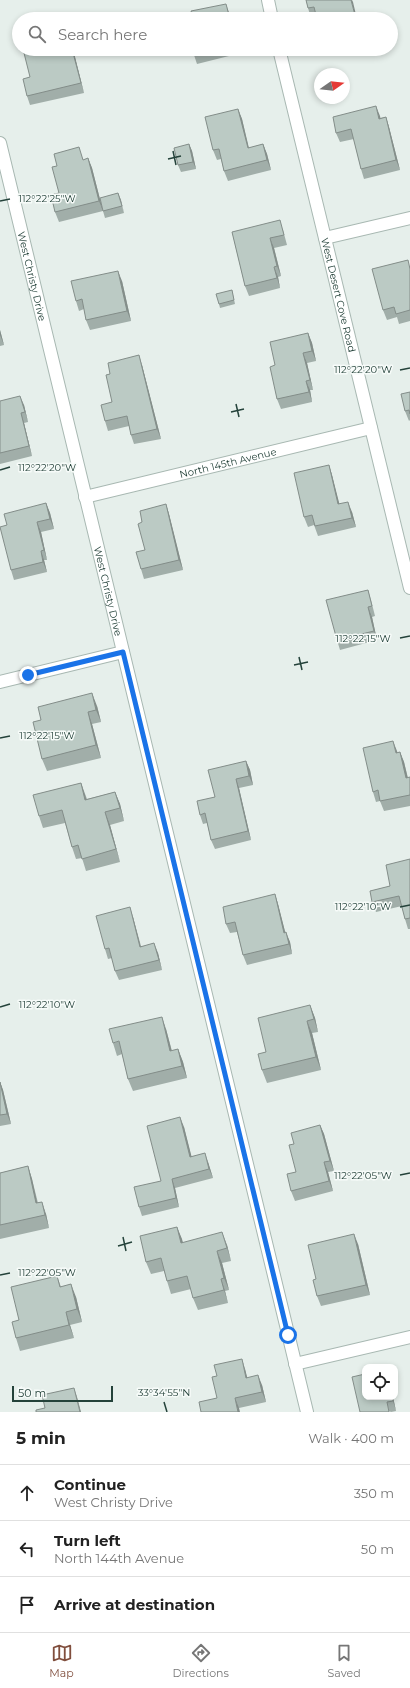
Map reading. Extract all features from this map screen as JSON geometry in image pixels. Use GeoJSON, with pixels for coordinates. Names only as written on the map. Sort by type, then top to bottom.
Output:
{"type":"FeatureCollection","features":[{"type":"Feature","properties":{"kind":"street"},"geometry":{"type":"LineString","coordinates":[[268,0],[271,12]]}},
{"type":"Feature","properties":{"kind":"street","name":"West Desert Cove Road"},"geometry":{"type":"LineString","coordinates":[[281,56],[410,588]]}},
{"type":"Feature","properties":{"kind":"street","name":"West Christy Drive"},"geometry":{"type":"LineString","coordinates":[[0,143],[307,1412]]}},
{"type":"Feature","properties":{"kind":"street"},"geometry":{"type":"LineString","coordinates":[[325,238],[410,218]]}},
{"type":"Feature","properties":{"kind":"street","name":"North 145th Avenue"},"geometry":{"type":"LineString","coordinates":[[85,497],[371,428]]}},
{"type":"Feature","properties":{"kind":"street"},"geometry":{"type":"LineString","coordinates":[[0,682],[123,652]]}},
{"type":"Feature","properties":{"kind":"street"},"geometry":{"type":"LineString","coordinates":[[295,1364],[410,1337]]}},
{"type":"Feature","properties":{"kind":"building"},"geometry":{"type":"Polygon","coordinates":[[[306,0],[351,0],[354,12],[315,12],[314,7],[308,8],[306,0]]]}},
{"type":"Feature","properties":{"kind":"building"},"geometry":{"type":"Polygon","coordinates":[[[226,4],[228,12],[191,12],[226,4]]]}},
{"type":"Feature","properties":{"kind":"building"},"geometry":{"type":"Polygon","coordinates":[[[25,56],[74,56],[81,83],[27,96],[23,79],[30,77],[25,56]]]}},
{"type":"Feature","properties":{"kind":"building"},"geometry":{"type":"Polygon","coordinates":[[[376,106],[379,119],[386,117],[396,160],[361,169],[351,129],[336,133],[333,117],[376,106]]]}},
{"type":"Feature","properties":{"kind":"building"},"geometry":{"type":"Polygon","coordinates":[[[238,109],[248,148],[263,144],[267,160],[224,171],[219,149],[213,150],[205,117],[238,109]]]}},
{"type":"Feature","properties":{"kind":"building"},"geometry":{"type":"Polygon","coordinates":[[[189,144],[193,162],[178,165],[174,148],[189,144]]]}},
{"type":"Feature","properties":{"kind":"building"},"geometry":{"type":"Polygon","coordinates":[[[79,147],[83,160],[88,158],[99,201],[55,212],[51,195],[59,193],[52,167],[57,166],[54,154],[79,147]]]}},
{"type":"Feature","properties":{"kind":"building"},"geometry":{"type":"Polygon","coordinates":[[[118,193],[122,206],[103,211],[100,198],[118,193]]]}},
{"type":"Feature","properties":{"kind":"building"},"geometry":{"type":"Polygon","coordinates":[[[280,220],[284,235],[270,238],[277,266],[274,267],[277,278],[245,286],[232,232],[280,220]]]}},
{"type":"Feature","properties":{"kind":"building"},"geometry":{"type":"Polygon","coordinates":[[[408,260],[410,269],[410,310],[396,314],[394,307],[383,310],[372,269],[408,260]]]}},
{"type":"Feature","properties":{"kind":"building"},"geometry":{"type":"Polygon","coordinates":[[[118,271],[127,311],[86,320],[82,299],[76,301],[71,281],[118,271]]]}},
{"type":"Feature","properties":{"kind":"building"},"geometry":{"type":"Polygon","coordinates":[[[232,290],[234,300],[219,304],[216,294],[232,290]]]}},
{"type":"Feature","properties":{"kind":"building"},"geometry":{"type":"Polygon","coordinates":[[[308,333],[312,351],[303,353],[310,380],[306,381],[309,392],[277,399],[270,367],[275,365],[270,342],[308,333]]]}},
{"type":"Feature","properties":{"kind":"building"},"geometry":{"type":"Polygon","coordinates":[[[139,355],[157,429],[131,435],[127,416],[105,421],[101,405],[112,402],[106,375],[110,374],[108,363],[139,355]]]}},
{"type":"Feature","properties":{"kind":"building"},"geometry":{"type":"Polygon","coordinates":[[[410,392],[410,414],[409,410],[405,411],[401,394],[410,392]]]}},
{"type":"Feature","properties":{"kind":"building"},"geometry":{"type":"Polygon","coordinates":[[[20,396],[25,412],[21,413],[29,446],[0,453],[0,401],[20,396]]]}},
{"type":"Feature","properties":{"kind":"building"},"geometry":{"type":"Polygon","coordinates":[[[329,465],[338,504],[348,502],[352,518],[315,526],[312,515],[304,517],[294,473],[329,465]]]}},
{"type":"Feature","properties":{"kind":"building"},"geometry":{"type":"Polygon","coordinates":[[[46,503],[50,519],[37,522],[44,550],[41,551],[43,562],[11,570],[0,527],[7,525],[4,514],[46,503]]]}},
{"type":"Feature","properties":{"kind":"building"},"geometry":{"type":"Polygon","coordinates":[[[166,504],[179,560],[141,569],[136,552],[145,550],[138,524],[142,522],[140,511],[166,504]]]}},
{"type":"Feature","properties":{"kind":"building"},"geometry":{"type":"Polygon","coordinates":[[[368,590],[372,606],[368,607],[374,631],[337,640],[326,600],[368,590]]]}},
{"type":"Feature","properties":{"kind":"building"},"geometry":{"type":"Polygon","coordinates":[[[92,693],[96,710],[88,712],[96,745],[42,759],[33,722],[41,720],[38,707],[92,693]]]}},
{"type":"Feature","properties":{"kind":"building"},"geometry":{"type":"Polygon","coordinates":[[[393,741],[396,753],[400,752],[406,778],[410,777],[410,795],[380,801],[378,790],[373,792],[363,748],[393,741]]]}},
{"type":"Feature","properties":{"kind":"building"},"geometry":{"type":"Polygon","coordinates":[[[246,761],[249,776],[236,779],[248,831],[211,840],[205,813],[200,815],[197,801],[215,797],[208,770],[246,761]]]}},
{"type":"Feature","properties":{"kind":"building"},"geometry":{"type":"Polygon","coordinates":[[[81,783],[85,800],[115,792],[120,808],[105,812],[116,849],[82,859],[78,845],[72,847],[62,810],[39,816],[33,795],[81,783]]]}},
{"type":"Feature","properties":{"kind":"building"},"geometry":{"type":"Polygon","coordinates":[[[410,859],[410,918],[405,919],[399,896],[372,902],[370,891],[390,886],[386,865],[410,859]]]}},
{"type":"Feature","properties":{"kind":"building"},"geometry":{"type":"Polygon","coordinates":[[[275,894],[284,933],[286,932],[289,944],[243,955],[235,922],[226,924],[223,907],[275,894]]]}},
{"type":"Feature","properties":{"kind":"building"},"geometry":{"type":"Polygon","coordinates":[[[130,907],[140,947],[154,943],[159,960],[115,971],[109,948],[105,949],[96,916],[130,907]]]}},
{"type":"Feature","properties":{"kind":"building"},"geometry":{"type":"Polygon","coordinates":[[[310,1005],[314,1019],[307,1021],[316,1057],[262,1070],[258,1054],[266,1052],[258,1018],[310,1005]]]}},
{"type":"Feature","properties":{"kind":"building"},"geometry":{"type":"Polygon","coordinates":[[[162,1017],[170,1051],[178,1049],[182,1066],[128,1079],[119,1041],[113,1043],[109,1029],[162,1017]]]}},
{"type":"Feature","properties":{"kind":"building"},"geometry":{"type":"Polygon","coordinates":[[[0,1082],[7,1114],[0,1115],[0,1082]]]}},
{"type":"Feature","properties":{"kind":"building"},"geometry":{"type":"Polygon","coordinates":[[[180,1117],[190,1157],[205,1153],[209,1169],[172,1179],[176,1198],[139,1207],[134,1187],[161,1181],[147,1126],[180,1117]]]}},
{"type":"Feature","properties":{"kind":"building"},"geometry":{"type":"Polygon","coordinates":[[[320,1125],[330,1161],[324,1162],[329,1181],[291,1191],[287,1174],[296,1172],[289,1145],[294,1144],[291,1133],[320,1125]]]}},
{"type":"Feature","properties":{"kind":"building"},"geometry":{"type":"Polygon","coordinates":[[[28,1166],[36,1203],[42,1202],[45,1215],[0,1225],[0,1173],[28,1166]]]}},
{"type":"Feature","properties":{"kind":"building"},"geometry":{"type":"Polygon","coordinates":[[[177,1227],[181,1243],[222,1232],[227,1248],[217,1251],[224,1278],[221,1279],[224,1290],[193,1298],[187,1276],[167,1281],[161,1258],[146,1262],[140,1236],[177,1227]]]}},
{"type":"Feature","properties":{"kind":"building"},"geometry":{"type":"Polygon","coordinates":[[[354,1234],[366,1285],[317,1296],[313,1280],[316,1279],[308,1245],[354,1234]]]}},
{"type":"Feature","properties":{"kind":"building"},"geometry":{"type":"Polygon","coordinates":[[[57,1276],[60,1287],[71,1284],[77,1309],[66,1312],[69,1325],[16,1338],[12,1322],[19,1320],[11,1287],[57,1276]]]}},
{"type":"Feature","properties":{"kind":"building"},"geometry":{"type":"Polygon","coordinates":[[[242,1359],[246,1378],[258,1375],[262,1392],[235,1398],[238,1412],[201,1412],[199,1402],[217,1398],[212,1377],[217,1376],[214,1365],[242,1359]]]}},
{"type":"Feature","properties":{"kind":"building"},"geometry":{"type":"Polygon","coordinates":[[[362,1375],[362,1400],[393,1400],[387,1402],[389,1412],[360,1412],[352,1377],[362,1375]]]}},
{"type":"Feature","properties":{"kind":"building"},"geometry":{"type":"Polygon","coordinates":[[[74,1388],[80,1412],[36,1412],[36,1410],[45,1408],[42,1395],[74,1388]]]}},
{"type":"Feature","properties":{"kind":"route"},"geometry":{"type":"LineString","coordinates":[[28,675],[123,652],[288,1335]]}}]}
